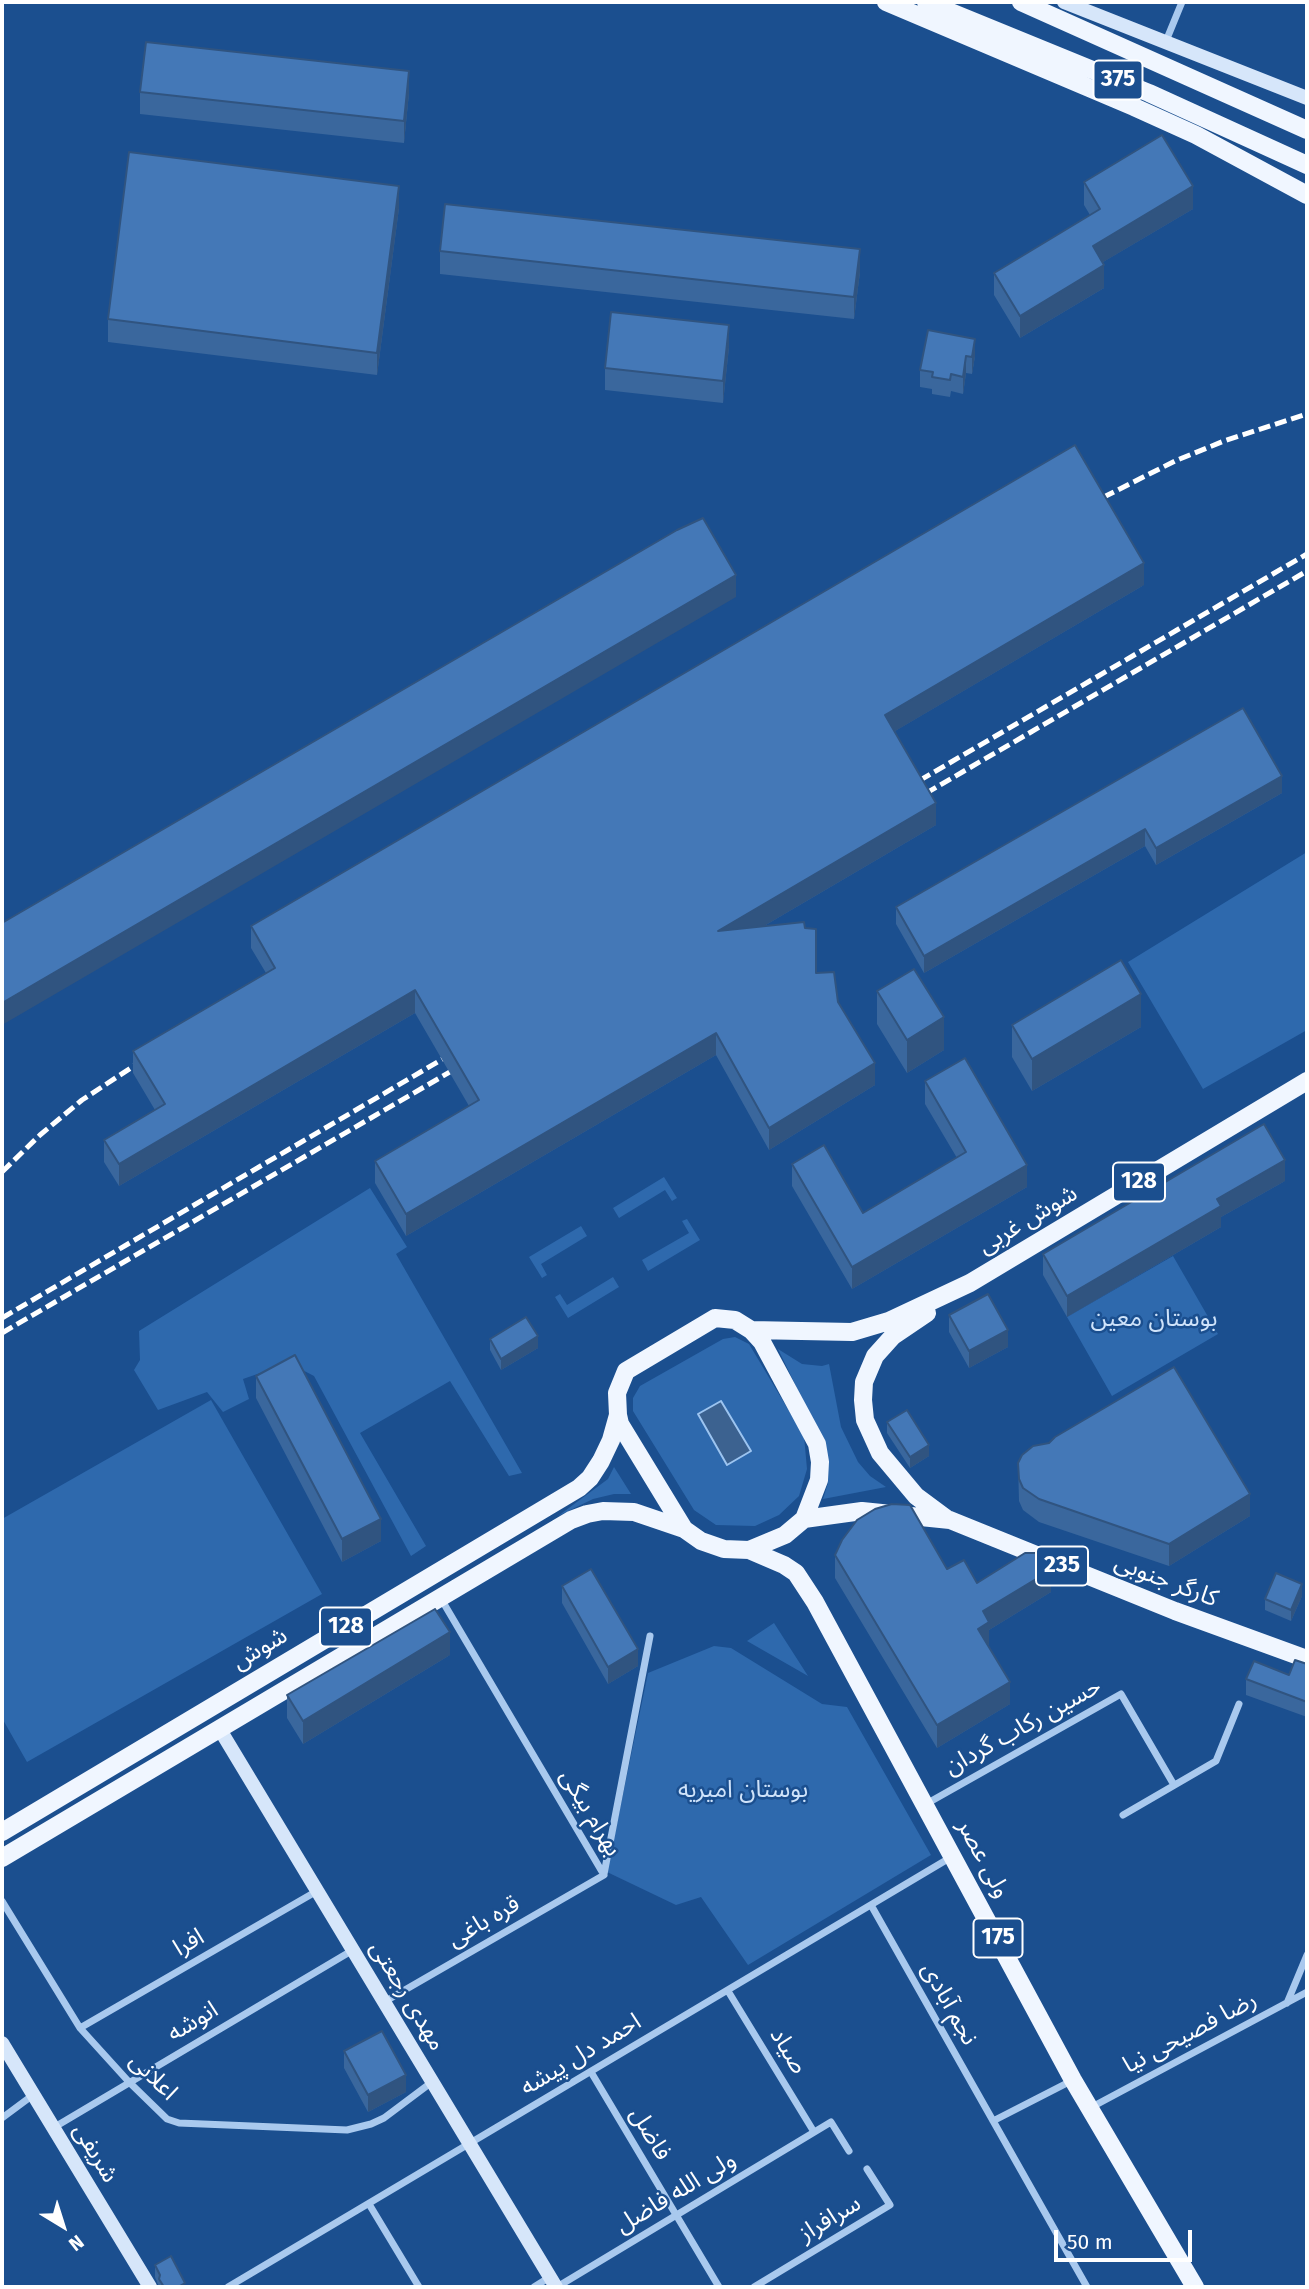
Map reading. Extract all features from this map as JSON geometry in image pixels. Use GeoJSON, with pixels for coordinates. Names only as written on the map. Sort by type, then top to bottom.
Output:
{"type":"FeatureCollection","features":[{"type":"Feature","properties":{"kind":"main road"},"geometry":{"type":"LineString","coordinates":[[886,2],[1196,135],[1307,195]]}},
{"type":"Feature","properties":{"kind":"main road","name":"375"},"geometry":{"type":"LineString","coordinates":[[926,2],[1149,93],[1307,165]]}},
{"type":"Feature","properties":{"kind":"main road","name":"375"},"geometry":{"type":"LineString","coordinates":[[1021,2],[1307,130]]}},
{"type":"Feature","properties":{"kind":"main road","name":"شوش غربی"},"geometry":{"type":"LineString","coordinates":[[751,1330],[852,1332],[876,1326],[970,1283],[1307,1081]]}},
{"type":"Feature","properties":{"kind":"main road"},"geometry":{"type":"LineString","coordinates":[[950,1520],[915,1496],[880,1453],[865,1420],[863,1400],[868,1370],[883,1346],[893,1336],[970,1283]]}},
{"type":"Feature","properties":{"kind":"main road"},"geometry":{"type":"LineString","coordinates":[[715,1318],[735,1320],[751,1330],[762,1342],[817,1444],[819,1480],[804,1520],[785,1535],[749,1550],[724,1549],[701,1541],[684,1529],[620,1424],[617,1393],[620,1381],[631,1367],[715,1318]]}},
{"type":"Feature","properties":{"kind":"main road","name":"شوش"},"geometry":{"type":"LineString","coordinates":[[2,1832],[579,1488],[590,1478],[601,1461],[611,1440],[618,1415]]}},
{"type":"Feature","properties":{"kind":"main road","name":"شوش"},"geometry":{"type":"LineString","coordinates":[[2,1858],[571,1520],[603,1511],[634,1512],[684,1529]]}},
{"type":"Feature","properties":{"kind":"main road","name":"کارگر جنوبی"},"geometry":{"type":"LineString","coordinates":[[804,1520],[862,1511],[950,1520],[1175,1611],[1307,1659]]}},
{"type":"Feature","properties":{"kind":"main road","name":"ولی عصر"},"geometry":{"type":"LineString","coordinates":[[749,1550],[796,1573],[815,1602],[1073,2080],[1195,2287]]}},
{"type":"Feature","properties":{"kind":"street"},"geometry":{"type":"LineString","coordinates":[[1064,2],[1307,98]]}},
{"type":"Feature","properties":{"kind":"street"},"geometry":{"type":"LineString","coordinates":[[1166,41],[1182,2]]}},
{"type":"Feature","properties":{"kind":"street","name":"بهرام بیگی"},"geometry":{"type":"LineString","coordinates":[[440,1597],[604,1875]]}},
{"type":"Feature","properties":{"kind":"street","name":"بهرام بیگی"},"geometry":{"type":"LineString","coordinates":[[604,1875],[650,1636]]}},
{"type":"Feature","properties":{"kind":"street","name":"حسین رکاب‌ گردان"},"geometry":{"type":"LineString","coordinates":[[925,1805],[1121,1694],[1174,1785]]}},
{"type":"Feature","properties":{"kind":"street"},"geometry":{"type":"LineString","coordinates":[[1123,1815],[1216,1761],[1239,1704]]}},
{"type":"Feature","properties":{"kind":"street","name":"مهدی رجعتی"},"geometry":{"type":"LineString","coordinates":[[219,1728],[554,2284]]}},
{"type":"Feature","properties":{"kind":"street","name":"احمد دل پیشه"},"geometry":{"type":"LineString","coordinates":[[228,2287],[954,1856]]}},
{"type":"Feature","properties":{"kind":"street","name":"قره باغی"},"geometry":{"type":"LineString","coordinates":[[384,2002],[604,1875]]}},
{"type":"Feature","properties":{"kind":"street","name":"افرا"},"geometry":{"type":"LineString","coordinates":[[80,2028],[317,1891]]}},
{"type":"Feature","properties":{"kind":"street","name":"اعلانی"},"geometry":{"type":"LineString","coordinates":[[2,1901],[80,2028],[167,2119],[179,2123],[347,2130],[384,2118],[432,2082]]}},
{"type":"Feature","properties":{"kind":"street","name":"نجم آبادی"},"geometry":{"type":"LineString","coordinates":[[871,1905],[1087,2287]]}},
{"type":"Feature","properties":{"kind":"street","name":"انوشه"},"geometry":{"type":"LineString","coordinates":[[53,2128],[353,1950]]}},
{"type":"Feature","properties":{"kind":"street"},"geometry":{"type":"LineString","coordinates":[[1287,2003],[1307,1955]]}},
{"type":"Feature","properties":{"kind":"street","name":"صیاد"},"geometry":{"type":"LineString","coordinates":[[728,1991],[814,2132]]}},
{"type":"Feature","properties":{"kind":"street","name":"رضا فصیحی نیا"},"geometry":{"type":"LineString","coordinates":[[1090,2108],[1307,1992]]}},
{"type":"Feature","properties":{"kind":"street","name":"شریفی"},"geometry":{"type":"LineString","coordinates":[[2,2043],[150,2287]]}},
{"type":"Feature","properties":{"kind":"street","name":"فاضل"},"geometry":{"type":"LineString","coordinates":[[591,2072],[719,2287]]}},
{"type":"Feature","properties":{"kind":"street"},"geometry":{"type":"LineString","coordinates":[[993,2122],[1073,2080]]}},
{"type":"Feature","properties":{"kind":"street"},"geometry":{"type":"LineString","coordinates":[[2,2118],[33,2095]]}},
{"type":"Feature","properties":{"kind":"street"},"geometry":{"type":"LineString","coordinates":[[814,2132],[831,2122],[849,2151]]}},
{"type":"Feature","properties":{"kind":"street","name":"ولی الله فاضل"},"geometry":{"type":"LineString","coordinates":[[534,2287],[554,2284],[676,2216],[814,2132]]}},
{"type":"Feature","properties":{"kind":"street","name":"سرافراز"},"geometry":{"type":"LineString","coordinates":[[754,2287],[890,2205],[867,2169]]}},
{"type":"Feature","properties":{"kind":"street"},"geometry":{"type":"LineString","coordinates":[[369,2204],[419,2287]]}},
{"type":"Feature","properties":{"kind":"green space"},"geometry":{"type":"Polygon","coordinates":[[[1307,852],[1307,1030],[1203,1089],[1128,962],[1307,852]]]}},
{"type":"Feature","properties":{"kind":"green space"},"geometry":{"type":"Polygon","coordinates":[[[664,1177],[677,1198],[672,1201],[665,1190],[619,1218],[613,1208],[664,1177]]]}},
{"type":"Feature","properties":{"kind":"green space"},"geometry":{"type":"Polygon","coordinates":[[[370,1188],[407,1247],[396,1254],[522,1473],[509,1476],[450,1381],[360,1433],[426,1546],[411,1556],[314,1376],[289,1363],[243,1379],[249,1399],[223,1412],[207,1392],[158,1410],[134,1370],[140,1360],[139,1331],[370,1188]]]}},
{"type":"Feature","properties":{"kind":"green space"},"geometry":{"type":"Polygon","coordinates":[[[687,1219],[700,1240],[648,1271],[642,1260],[689,1233],[682,1221],[687,1219]]]}},
{"type":"Feature","properties":{"kind":"green space"},"geometry":{"type":"Polygon","coordinates":[[[581,1226],[587,1236],[541,1264],[547,1275],[542,1278],[529,1257],[581,1226]]]}},
{"type":"Feature","properties":{"kind":"green space","name":"بوستان معین"},"geometry":{"type":"Polygon","coordinates":[[[1173,1256],[1218,1334],[1112,1396],[1067,1317],[1173,1256]]]}},
{"type":"Feature","properties":{"kind":"green space"},"geometry":{"type":"Polygon","coordinates":[[[613,1277],[619,1287],[568,1318],[555,1297],[560,1294],[567,1305],[613,1277]]]}},
{"type":"Feature","properties":{"kind":"green space"},"geometry":{"type":"Polygon","coordinates":[[[735,1337],[749,1344],[804,1436],[807,1469],[799,1496],[779,1515],[755,1526],[716,1525],[694,1510],[633,1411],[633,1398],[640,1386],[723,1339],[735,1337]]]}},
{"type":"Feature","properties":{"kind":"green space"},"geometry":{"type":"Polygon","coordinates":[[[778,1349],[802,1364],[829,1364],[841,1427],[858,1462],[870,1476],[886,1487],[823,1499],[828,1483],[822,1440],[778,1349]]]}},
{"type":"Feature","properties":{"kind":"green space"},"geometry":{"type":"Polygon","coordinates":[[[211,1400],[322,1594],[27,1762],[2,1718],[2,1519],[211,1400]]]}},
{"type":"Feature","properties":{"kind":"green space"},"geometry":{"type":"Polygon","coordinates":[[[614,1467],[631,1494],[614,1494],[593,1499],[558,1516],[608,1479],[614,1467]]]}},
{"type":"Feature","properties":{"kind":"green space"},"geometry":{"type":"Polygon","coordinates":[[[774,1623],[808,1676],[747,1641],[774,1623]]]}},
{"type":"Feature","properties":{"kind":"green space","name":"بوستان امیریه"},"geometry":{"type":"Polygon","coordinates":[[[714,1646],[731,1648],[822,1704],[847,1707],[931,1855],[748,1965],[701,1897],[676,1905],[607,1872],[648,1673],[714,1646]]]}},
{"type":"Feature","properties":{"kind":"shaded area"},"geometry":{"type":"Polygon","coordinates":[[[721,1401],[751,1451],[727,1465],[698,1414],[721,1401]]]}},
{"type":"Feature","properties":{"kind":"building"},"geometry":{"type":"Polygon","coordinates":[[[146,42],[409,71],[404,121],[140,92],[146,42]]]}},
{"type":"Feature","properties":{"kind":"building"},"geometry":{"type":"Polygon","coordinates":[[[1162,135],[1193,186],[1093,246],[1104,265],[1020,316],[994,273],[1100,209],[1084,182],[1162,135]]]}},
{"type":"Feature","properties":{"kind":"building"},"geometry":{"type":"Polygon","coordinates":[[[129,152],[399,186],[377,353],[108,319],[129,152]]]}},
{"type":"Feature","properties":{"kind":"building"},"geometry":{"type":"Polygon","coordinates":[[[445,204],[860,249],[854,297],[440,251],[445,204]]]}},
{"type":"Feature","properties":{"kind":"building"},"geometry":{"type":"Polygon","coordinates":[[[611,312],[729,325],[723,381],[605,368],[611,312]]]}},
{"type":"Feature","properties":{"kind":"building"},"geometry":{"type":"Polygon","coordinates":[[[928,330],[975,339],[972,357],[966,356],[963,377],[951,374],[950,380],[932,377],[933,372],[920,370],[928,330]]]}},
{"type":"Feature","properties":{"kind":"building"},"geometry":{"type":"Polygon","coordinates":[[[1075,445],[1144,563],[885,715],[936,803],[718,931],[804,922],[805,928],[816,929],[816,973],[834,972],[838,1002],[875,1063],[769,1128],[716,1033],[406,1214],[375,1161],[479,1100],[415,990],[119,1164],[104,1140],[165,1104],[133,1051],[275,968],[251,926],[1075,445]]]}},
{"type":"Feature","properties":{"kind":"building"},"geometry":{"type":"Polygon","coordinates":[[[703,518],[736,575],[2,1003],[2,923],[677,530],[703,518]]]}},
{"type":"Feature","properties":{"kind":"building"},"geometry":{"type":"Polygon","coordinates":[[[1243,708],[1282,776],[1156,848],[1145,829],[924,956],[896,907],[1243,708]]]}},
{"type":"Feature","properties":{"kind":"building"},"geometry":{"type":"Polygon","coordinates":[[[1121,960],[1141,994],[1032,1059],[1012,1025],[1121,960]]]}},
{"type":"Feature","properties":{"kind":"building"},"geometry":{"type":"Polygon","coordinates":[[[914,969],[944,1017],[907,1040],[877,991],[914,969]]]}},
{"type":"Feature","properties":{"kind":"building"},"geometry":{"type":"Polygon","coordinates":[[[965,1058],[1027,1165],[852,1267],[792,1164],[824,1145],[863,1213],[966,1152],[925,1081],[965,1058]]]}},
{"type":"Feature","properties":{"kind":"building"},"geometry":{"type":"Polygon","coordinates":[[[1264,1124],[1285,1160],[1217,1199],[1221,1206],[1067,1296],[1043,1254],[1264,1124]]]}},
{"type":"Feature","properties":{"kind":"building"},"geometry":{"type":"Polygon","coordinates":[[[988,1294],[1008,1330],[969,1351],[949,1315],[988,1294]]]}},
{"type":"Feature","properties":{"kind":"building"},"geometry":{"type":"Polygon","coordinates":[[[526,1317],[538,1336],[501,1359],[490,1339],[526,1317]]]}},
{"type":"Feature","properties":{"kind":"building"},"geometry":{"type":"Polygon","coordinates":[[[295,1355],[381,1519],[342,1539],[256,1376],[295,1355]]]}},
{"type":"Feature","properties":{"kind":"building"},"geometry":{"type":"Polygon","coordinates":[[[1174,1367],[1250,1494],[1169,1544],[1039,1499],[1023,1488],[1019,1479],[1018,1463],[1022,1455],[1033,1446],[1049,1443],[1174,1367]]]}},
{"type":"Feature","properties":{"kind":"building"},"geometry":{"type":"Polygon","coordinates":[[[907,1410],[929,1445],[910,1457],[887,1422],[907,1410]]]}},
{"type":"Feature","properties":{"kind":"building"},"geometry":{"type":"Polygon","coordinates":[[[892,1504],[910,1505],[947,1569],[964,1560],[977,1583],[1025,1553],[1041,1553],[1051,1570],[983,1611],[989,1622],[978,1629],[1010,1682],[937,1725],[835,1555],[857,1520],[875,1509],[892,1504]]]}},
{"type":"Feature","properties":{"kind":"building"},"geometry":{"type":"Polygon","coordinates":[[[591,1569],[638,1649],[608,1667],[562,1586],[591,1569]]]}},
{"type":"Feature","properties":{"kind":"building"},"geometry":{"type":"Polygon","coordinates":[[[1276,1573],[1302,1584],[1291,1610],[1265,1599],[1276,1573]]]}},
{"type":"Feature","properties":{"kind":"building"},"geometry":{"type":"Polygon","coordinates":[[[435,1609],[450,1632],[303,1721],[287,1695],[435,1609]]]}},
{"type":"Feature","properties":{"kind":"building"},"geometry":{"type":"Polygon","coordinates":[[[1295,1660],[1307,1664],[1307,1702],[1246,1679],[1254,1661],[1289,1675],[1295,1660]]]}},
{"type":"Feature","properties":{"kind":"building"},"geometry":{"type":"Polygon","coordinates":[[[382,2031],[406,2075],[368,2095],[344,2051],[382,2031]]]}},
{"type":"Feature","properties":{"kind":"building"},"geometry":{"type":"Polygon","coordinates":[[[171,2256],[185,2283],[178,2287],[164,2287],[155,2265],[171,2256]]]}},
{"type":"Feature","properties":{"kind":"railway"},"geometry":{"type":"LineString","coordinates":[[1088,505],[1175,461],[1224,441],[1307,414]]}},
{"type":"Feature","properties":{"kind":"railway"},"geometry":{"type":"LineString","coordinates":[[905,789],[1307,554]]}},
{"type":"Feature","properties":{"kind":"railway"},"geometry":{"type":"LineString","coordinates":[[911,802],[1307,571]]}},
{"type":"Feature","properties":{"kind":"railway"},"geometry":{"type":"LineString","coordinates":[[2,1318],[458,1050]]}},
{"type":"Feature","properties":{"kind":"railway"},"geometry":{"type":"LineString","coordinates":[[2,1172],[82,1100],[149,1056]]}},
{"type":"Feature","properties":{"kind":"railway"},"geometry":{"type":"LineString","coordinates":[[2,1333],[467,1062]]}}]}
